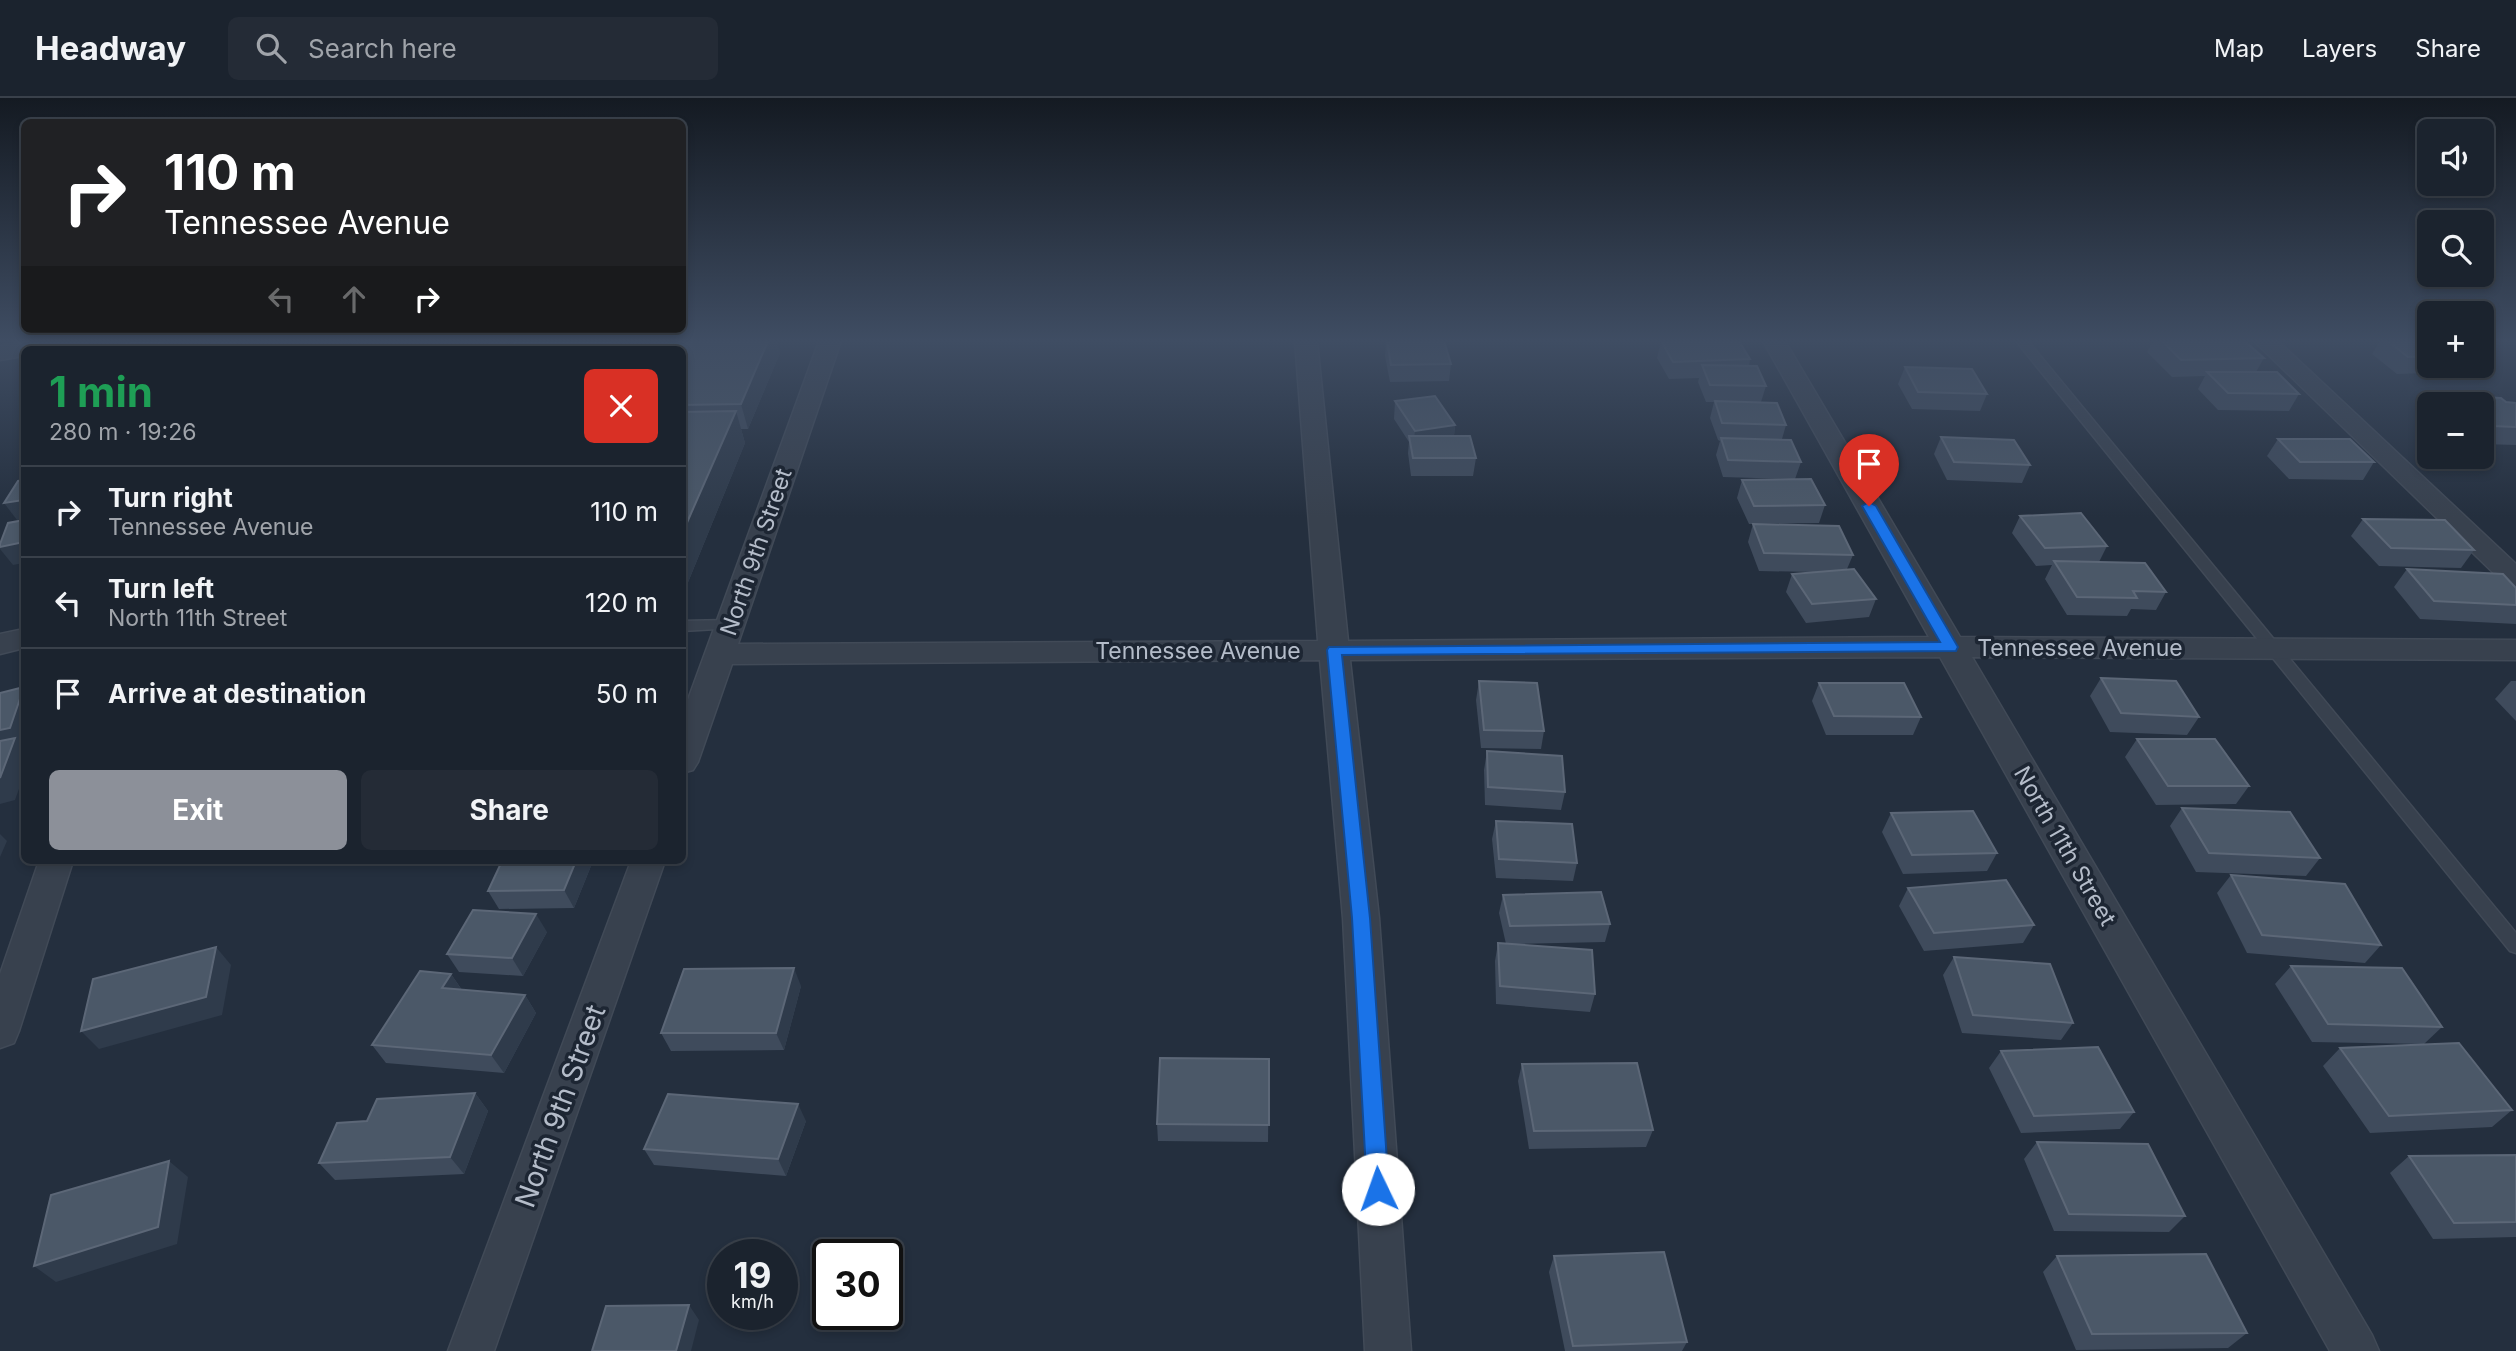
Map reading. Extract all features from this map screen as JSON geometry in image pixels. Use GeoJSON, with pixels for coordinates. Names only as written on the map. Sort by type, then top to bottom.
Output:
{"type":"FeatureCollection","features":[{"type":"Feature","properties":{"kind":"street","name":"North 9th Street"},"geometry":{"type":"LineString","coordinates":[[686,751],[809,399]]}},
{"type":"Feature","properties":{"kind":"street"},"geometry":{"type":"LineString","coordinates":[[1311,399],[1361,918],[1388,1351]]}},
{"type":"Feature","properties":{"kind":"street","name":"North 11th Street"},"geometry":{"type":"LineString","coordinates":[[1808,399],[2356,1351]]}},
{"type":"Feature","properties":{"kind":"street"},"geometry":{"type":"LineString","coordinates":[[2327,399],[2516,579]]}},
{"type":"Feature","properties":{"kind":"street"},"geometry":{"type":"LineString","coordinates":[[0,643],[21,640]]}},
{"type":"Feature","properties":{"kind":"street","name":"Tennessee Avenue"},"geometry":{"type":"LineString","coordinates":[[720,654],[1950,647],[2516,650]]}},
{"type":"Feature","properties":{"kind":"street"},"geometry":{"type":"LineString","coordinates":[[0,1031],[55,864]]}},
{"type":"Feature","properties":{"kind":"street","name":"North 9th Street"},"geometry":{"type":"LineString","coordinates":[[471,1351],[647,864]]}},
{"type":"Feature","properties":{"kind":"lane"},"geometry":{"type":"LineString","coordinates":[[2070,399],[2516,946]]}},
{"type":"Feature","properties":{"kind":"lane"},"geometry":{"type":"LineString","coordinates":[[686,626],[730,625]]}},
{"type":"Feature","properties":{"kind":"building"},"geometry":{"type":"Polygon","coordinates":[[[686,399],[743,399],[741,404],[686,405],[686,399]]]}},
{"type":"Feature","properties":{"kind":"building"},"geometry":{"type":"Polygon","coordinates":[[[1437,399],[1455,425],[1415,431],[1395,401],[1437,399]]]}},
{"type":"Feature","properties":{"kind":"building"},"geometry":{"type":"Polygon","coordinates":[[[2494,399],[2516,403],[2516,427],[2494,426],[2494,399]]]}},
{"type":"Feature","properties":{"kind":"building"},"geometry":{"type":"Polygon","coordinates":[[[1715,401],[1777,403],[1786,425],[1722,423],[1715,401]]]}},
{"type":"Feature","properties":{"kind":"building"},"geometry":{"type":"Polygon","coordinates":[[[736,411],[686,525],[686,412],[736,411]]]}},
{"type":"Feature","properties":{"kind":"building"},"geometry":{"type":"Polygon","coordinates":[[[1409,436],[1470,436],[1476,458],[1413,458],[1409,436]]]}},
{"type":"Feature","properties":{"kind":"building"},"geometry":{"type":"Polygon","coordinates":[[[1941,437],[2014,440],[2030,465],[1954,462],[1941,437]]]}},
{"type":"Feature","properties":{"kind":"building"},"geometry":{"type":"Polygon","coordinates":[[[1721,438],[1791,440],[1801,462],[1728,460],[1721,438]]]}},
{"type":"Feature","properties":{"kind":"building"},"geometry":{"type":"Polygon","coordinates":[[[2278,439],[2350,439],[2374,462],[2300,462],[2278,439]]]}},
{"type":"Feature","properties":{"kind":"building"},"geometry":{"type":"Polygon","coordinates":[[[1811,479],[1825,505],[1754,506],[1742,480],[1811,479]]]}},
{"type":"Feature","properties":{"kind":"building"},"geometry":{"type":"Polygon","coordinates":[[[21,480],[21,500],[4,503],[21,480]]]}},
{"type":"Feature","properties":{"kind":"building"},"geometry":{"type":"Polygon","coordinates":[[[2081,513],[2107,546],[2045,548],[2020,516],[2081,513]]]}},
{"type":"Feature","properties":{"kind":"building"},"geometry":{"type":"Polygon","coordinates":[[[2363,519],[2445,520],[2474,550],[2391,548],[2363,519]]]}},
{"type":"Feature","properties":{"kind":"building"},"geometry":{"type":"Polygon","coordinates":[[[21,521],[21,543],[0,547],[0,544],[8,523],[21,521]]]}},
{"type":"Feature","properties":{"kind":"building"},"geometry":{"type":"Polygon","coordinates":[[[1753,524],[1839,526],[1853,555],[1764,553],[1753,524]]]}},
{"type":"Feature","properties":{"kind":"building"},"geometry":{"type":"Polygon","coordinates":[[[2054,561],[2145,563],[2166,592],[2133,591],[2137,598],[2077,597],[2054,561]]]}},
{"type":"Feature","properties":{"kind":"building"},"geometry":{"type":"Polygon","coordinates":[[[1854,569],[1876,599],[1812,604],[1792,574],[1854,569]]]}},
{"type":"Feature","properties":{"kind":"building"},"geometry":{"type":"Polygon","coordinates":[[[2407,569],[2503,574],[2516,588],[2516,605],[2434,601],[2407,569]]]}},
{"type":"Feature","properties":{"kind":"building"},"geometry":{"type":"Polygon","coordinates":[[[2101,678],[2176,681],[2199,717],[2121,713],[2101,678]]]}},
{"type":"Feature","properties":{"kind":"building"},"geometry":{"type":"Polygon","coordinates":[[[1479,681],[1537,683],[1544,731],[1484,730],[1479,681]]]}},
{"type":"Feature","properties":{"kind":"building"},"geometry":{"type":"Polygon","coordinates":[[[1819,683],[1904,683],[1921,717],[1834,716],[1819,683]]]}},
{"type":"Feature","properties":{"kind":"building"},"geometry":{"type":"Polygon","coordinates":[[[21,688],[21,696],[10,728],[0,730],[0,693],[21,688]]]}},
{"type":"Feature","properties":{"kind":"building"},"geometry":{"type":"Polygon","coordinates":[[[15,738],[0,778],[0,741],[15,738]]]}},
{"type":"Feature","properties":{"kind":"building"},"geometry":{"type":"Polygon","coordinates":[[[2137,739],[2215,739],[2249,786],[2168,786],[2137,739]]]}},
{"type":"Feature","properties":{"kind":"building"},"geometry":{"type":"Polygon","coordinates":[[[1487,751],[1562,756],[1565,792],[1488,787],[1487,751]]]}},
{"type":"Feature","properties":{"kind":"building"},"geometry":{"type":"Polygon","coordinates":[[[2182,808],[2290,812],[2320,858],[2209,853],[2182,808]]]}},
{"type":"Feature","properties":{"kind":"building"},"geometry":{"type":"Polygon","coordinates":[[[1973,811],[1997,853],[1912,855],[1891,813],[1973,811]]]}},
{"type":"Feature","properties":{"kind":"building"},"geometry":{"type":"Polygon","coordinates":[[[1496,821],[1572,824],[1577,863],[1499,859],[1496,821]]]}},
{"type":"Feature","properties":{"kind":"building"},"geometry":{"type":"Polygon","coordinates":[[[501,864],[575,864],[564,890],[488,891],[501,864]]]}},
{"type":"Feature","properties":{"kind":"building"},"geometry":{"type":"Polygon","coordinates":[[[2231,875],[2345,884],[2381,945],[2262,935],[2231,875]]]}},
{"type":"Feature","properties":{"kind":"building"},"geometry":{"type":"Polygon","coordinates":[[[2006,880],[2034,925],[1934,933],[1908,888],[2006,880]]]}},
{"type":"Feature","properties":{"kind":"building"},"geometry":{"type":"Polygon","coordinates":[[[1601,892],[1610,924],[1510,926],[1503,895],[1601,892]]]}},
{"type":"Feature","properties":{"kind":"building"},"geometry":{"type":"Polygon","coordinates":[[[473,910],[536,914],[512,958],[447,954],[473,910]]]}},
{"type":"Feature","properties":{"kind":"building"},"geometry":{"type":"Polygon","coordinates":[[[1498,943],[1592,950],[1595,994],[1500,986],[1498,943]]]}},
{"type":"Feature","properties":{"kind":"building"},"geometry":{"type":"Polygon","coordinates":[[[216,947],[206,997],[81,1031],[93,979],[216,947]]]}},
{"type":"Feature","properties":{"kind":"building"},"geometry":{"type":"Polygon","coordinates":[[[1954,957],[2050,964],[2073,1023],[1973,1015],[1954,957]]]}},
{"type":"Feature","properties":{"kind":"building"},"geometry":{"type":"Polygon","coordinates":[[[2291,966],[2402,968],[2442,1027],[2328,1024],[2291,966]]]}},
{"type":"Feature","properties":{"kind":"building"},"geometry":{"type":"Polygon","coordinates":[[[794,968],[776,1033],[661,1033],[684,969],[794,968]]]}},
{"type":"Feature","properties":{"kind":"building"},"geometry":{"type":"Polygon","coordinates":[[[420,971],[451,974],[442,988],[525,995],[491,1055],[372,1045],[420,971]]]}},
{"type":"Feature","properties":{"kind":"building"},"geometry":{"type":"Polygon","coordinates":[[[2459,1043],[2512,1110],[2389,1116],[2340,1048],[2459,1043]]]}},
{"type":"Feature","properties":{"kind":"building"},"geometry":{"type":"Polygon","coordinates":[[[2098,1047],[2134,1112],[2034,1116],[2001,1051],[2098,1047]]]}},
{"type":"Feature","properties":{"kind":"building"},"geometry":{"type":"Polygon","coordinates":[[[1160,1058],[1269,1059],[1269,1125],[1157,1124],[1160,1058]]]}},
{"type":"Feature","properties":{"kind":"building"},"geometry":{"type":"Polygon","coordinates":[[[1637,1063],[1653,1130],[1534,1131],[1522,1064],[1637,1063]]]}},
{"type":"Feature","properties":{"kind":"building"},"geometry":{"type":"Polygon","coordinates":[[[475,1093],[450,1157],[319,1163],[337,1123],[367,1121],[377,1099],[475,1093]]]}},
{"type":"Feature","properties":{"kind":"building"},"geometry":{"type":"Polygon","coordinates":[[[668,1094],[798,1104],[778,1159],[644,1149],[668,1094]]]}},
{"type":"Feature","properties":{"kind":"building"},"geometry":{"type":"Polygon","coordinates":[[[2037,1142],[2148,1144],[2185,1216],[2069,1214],[2037,1142]]]}},
{"type":"Feature","properties":{"kind":"building"},"geometry":{"type":"Polygon","coordinates":[[[2516,1155],[2516,1222],[2454,1223],[2409,1156],[2516,1155]]]}},
{"type":"Feature","properties":{"kind":"building"},"geometry":{"type":"Polygon","coordinates":[[[169,1161],[158,1227],[34,1266],[51,1195],[169,1161]]]}},
{"type":"Feature","properties":{"kind":"building"},"geometry":{"type":"Polygon","coordinates":[[[1664,1252],[1687,1342],[1573,1346],[1554,1256],[1664,1252]]]}},
{"type":"Feature","properties":{"kind":"building"},"geometry":{"type":"Polygon","coordinates":[[[2206,1254],[2247,1333],[2092,1334],[2057,1256],[2206,1254]]]}},
{"type":"Feature","properties":{"kind":"building"},"geometry":{"type":"Polygon","coordinates":[[[689,1305],[676,1351],[592,1351],[606,1306],[689,1305]]]}},
{"type":"Feature","properties":{"kind":"route"},"geometry":{"type":"LineString","coordinates":[[1378,1189],[1361,918],[1334,650],[1950,647],[1869,506]]}}]}
